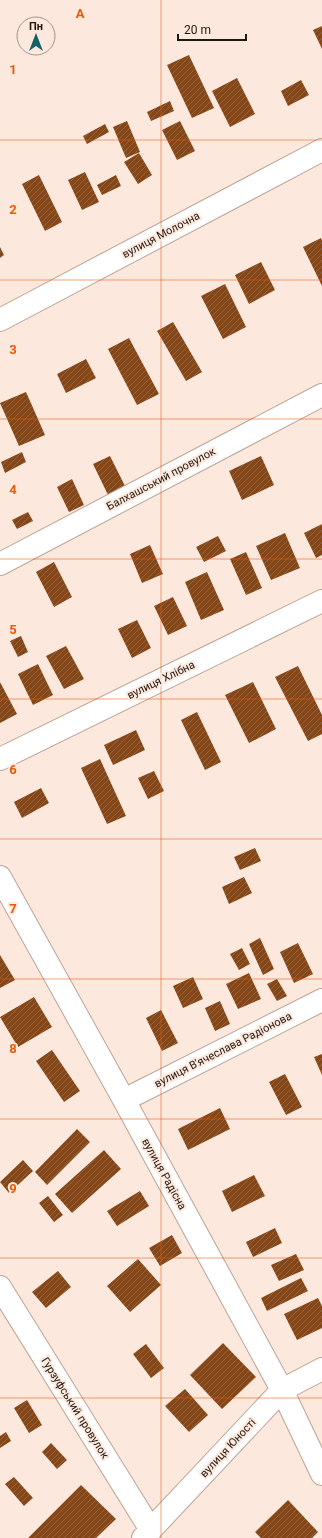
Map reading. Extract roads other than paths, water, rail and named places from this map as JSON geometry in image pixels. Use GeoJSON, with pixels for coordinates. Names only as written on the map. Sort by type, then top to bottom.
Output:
{"type":"FeatureCollection","features":[{"type":"Feature","properties":{"kind":"street","name":"вулиця Молочна"},"geometry":{"type":"LineString","coordinates":[[0,320],[322,150]]}},
{"type":"Feature","properties":{"kind":"street","name":"Балхашський провулок"},"geometry":{"type":"LineString","coordinates":[[0,564],[322,394]]}},
{"type":"Feature","properties":{"kind":"street","name":"вулиця Хлібна"},"geometry":{"type":"LineString","coordinates":[[0,759],[322,601]]}},
{"type":"Feature","properties":{"kind":"street","name":"вулиця Радісна"},"geometry":{"type":"LineString","coordinates":[[0,877],[124,1100],[282,1390],[322,1474]]}},
{"type":"Feature","properties":{"kind":"street","name":"вулиця В'ячеслава Радіонова"},"geometry":{"type":"LineString","coordinates":[[124,1100],[322,1000]]}},
{"type":"Feature","properties":{"kind":"street","name":"Гурзуфський провулок"},"geometry":{"type":"LineString","coordinates":[[0,1287],[147,1534]]}},
{"type":"Feature","properties":{"kind":"street","name":"вулиця Юності"},"geometry":{"type":"LineString","coordinates":[[147,1534],[282,1390],[322,1369]]}}]}
